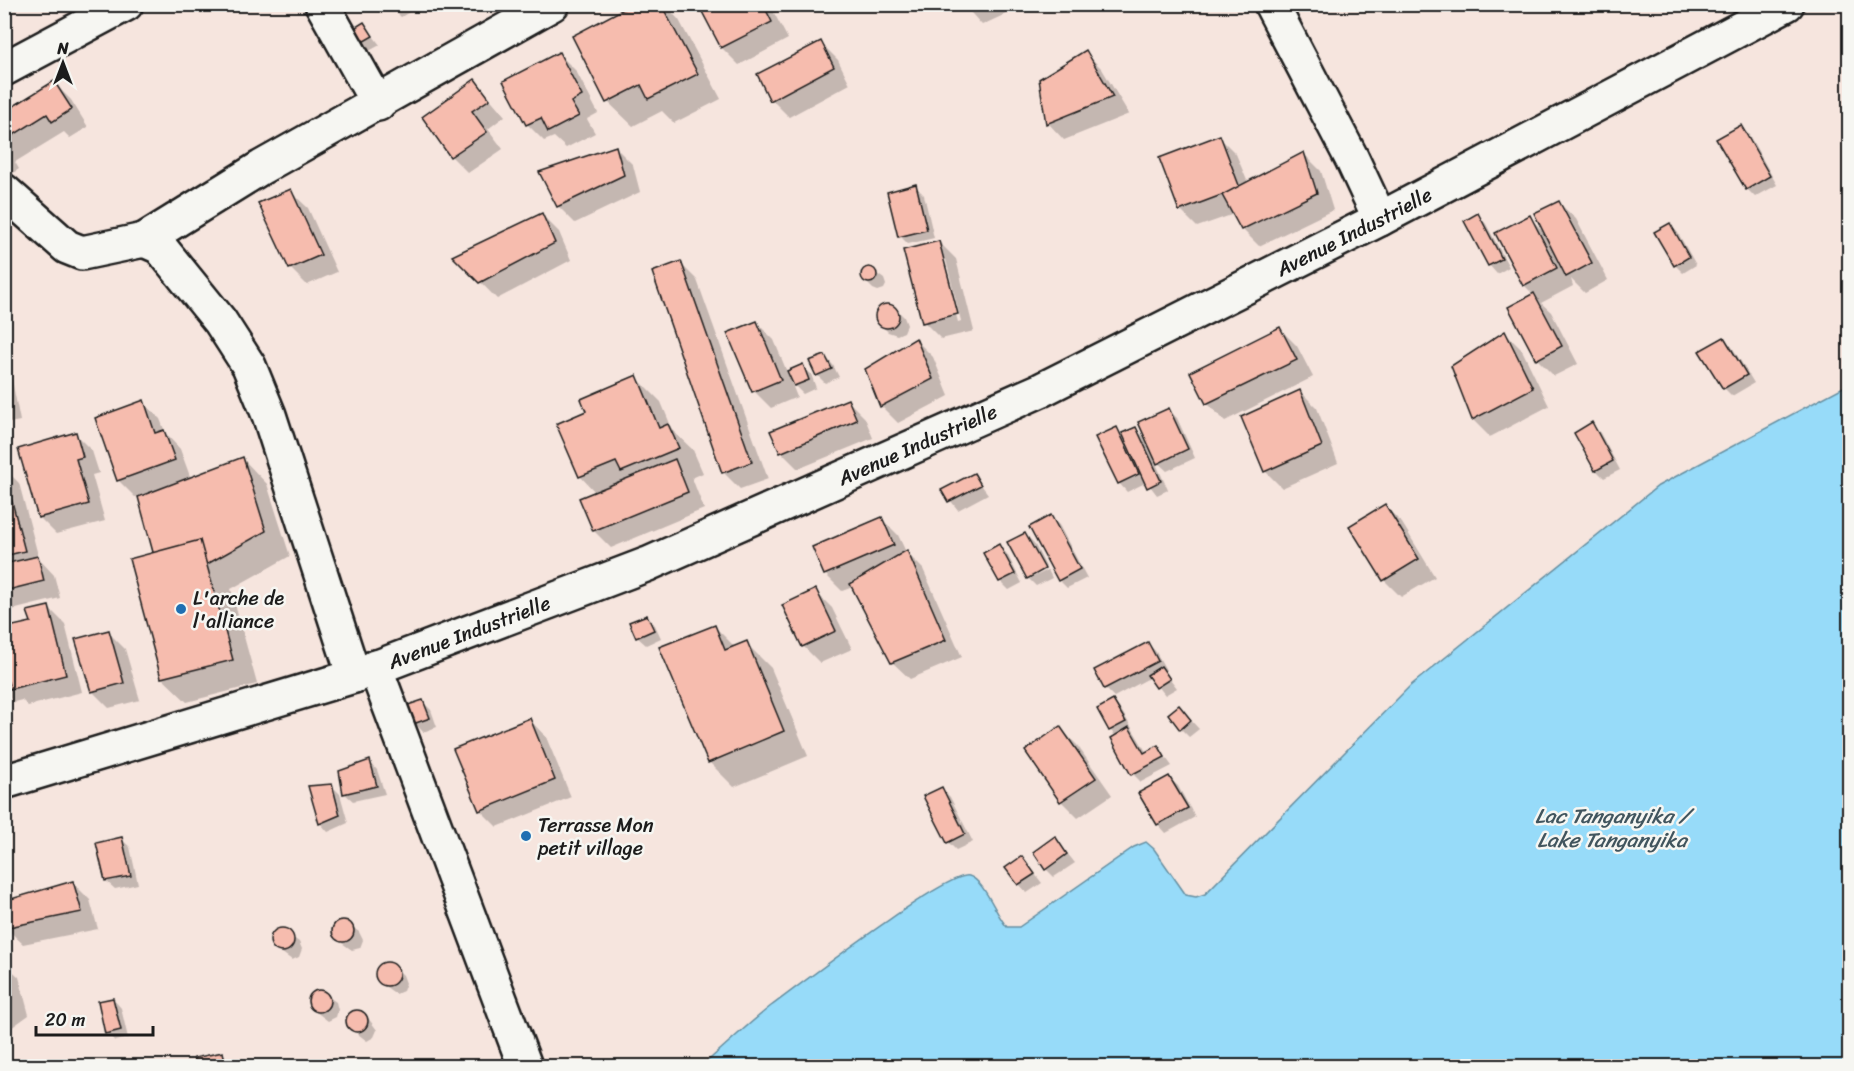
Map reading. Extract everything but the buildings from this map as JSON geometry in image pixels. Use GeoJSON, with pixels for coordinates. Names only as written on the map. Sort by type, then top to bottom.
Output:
{"type":"FeatureCollection","features":[{"type":"Feature","properties":{"kind":"street"},"geometry":{"type":"LineString","coordinates":[[4,69],[126,4]]}},
{"type":"Feature","properties":{"kind":"street"},"geometry":{"type":"LineString","coordinates":[[322,4],[378,104]]}},
{"type":"Feature","properties":{"kind":"street"},"geometry":{"type":"LineString","coordinates":[[4,191],[67,247],[82,253],[144,240],[262,167],[378,104],[552,4]]}},
{"type":"Feature","properties":{"kind":"street"},"geometry":{"type":"LineString","coordinates":[[1271,4],[1352,159],[1380,219]]}},
{"type":"Feature","properties":{"kind":"street","name":"Avenue Industrielle"},"geometry":{"type":"LineString","coordinates":[[4,782],[365,672],[648,564],[1041,390],[1380,219],[1787,4]]}},
{"type":"Feature","properties":{"kind":"street"},"geometry":{"type":"LineString","coordinates":[[144,240],[160,247],[220,321],[249,366],[365,672],[525,1066]]}},
{"type":"Feature","properties":{"kind":"water","name":"Lac Tanganyika / Lake Tanganyika"},"geometry":{"type":"Polygon","coordinates":[[[1849,384],[1849,1066],[702,1066],[771,1006],[839,955],[904,910],[955,879],[969,876],[974,879],[985,891],[1007,927],[1019,927],[1134,847],[1146,842],[1154,849],[1186,895],[1196,897],[1205,894],[1410,686],[1658,486],[1849,384]]]}},
{"type":"Feature","properties":{"kind":"place","name":"L'arche de l'alliance"},"geometry":{"type":"Point","coordinates":[181,609]}},
{"type":"Feature","properties":{"kind":"place","name":"Terrasse Mon petit village"},"geometry":{"type":"Point","coordinates":[526,836]}}]}
